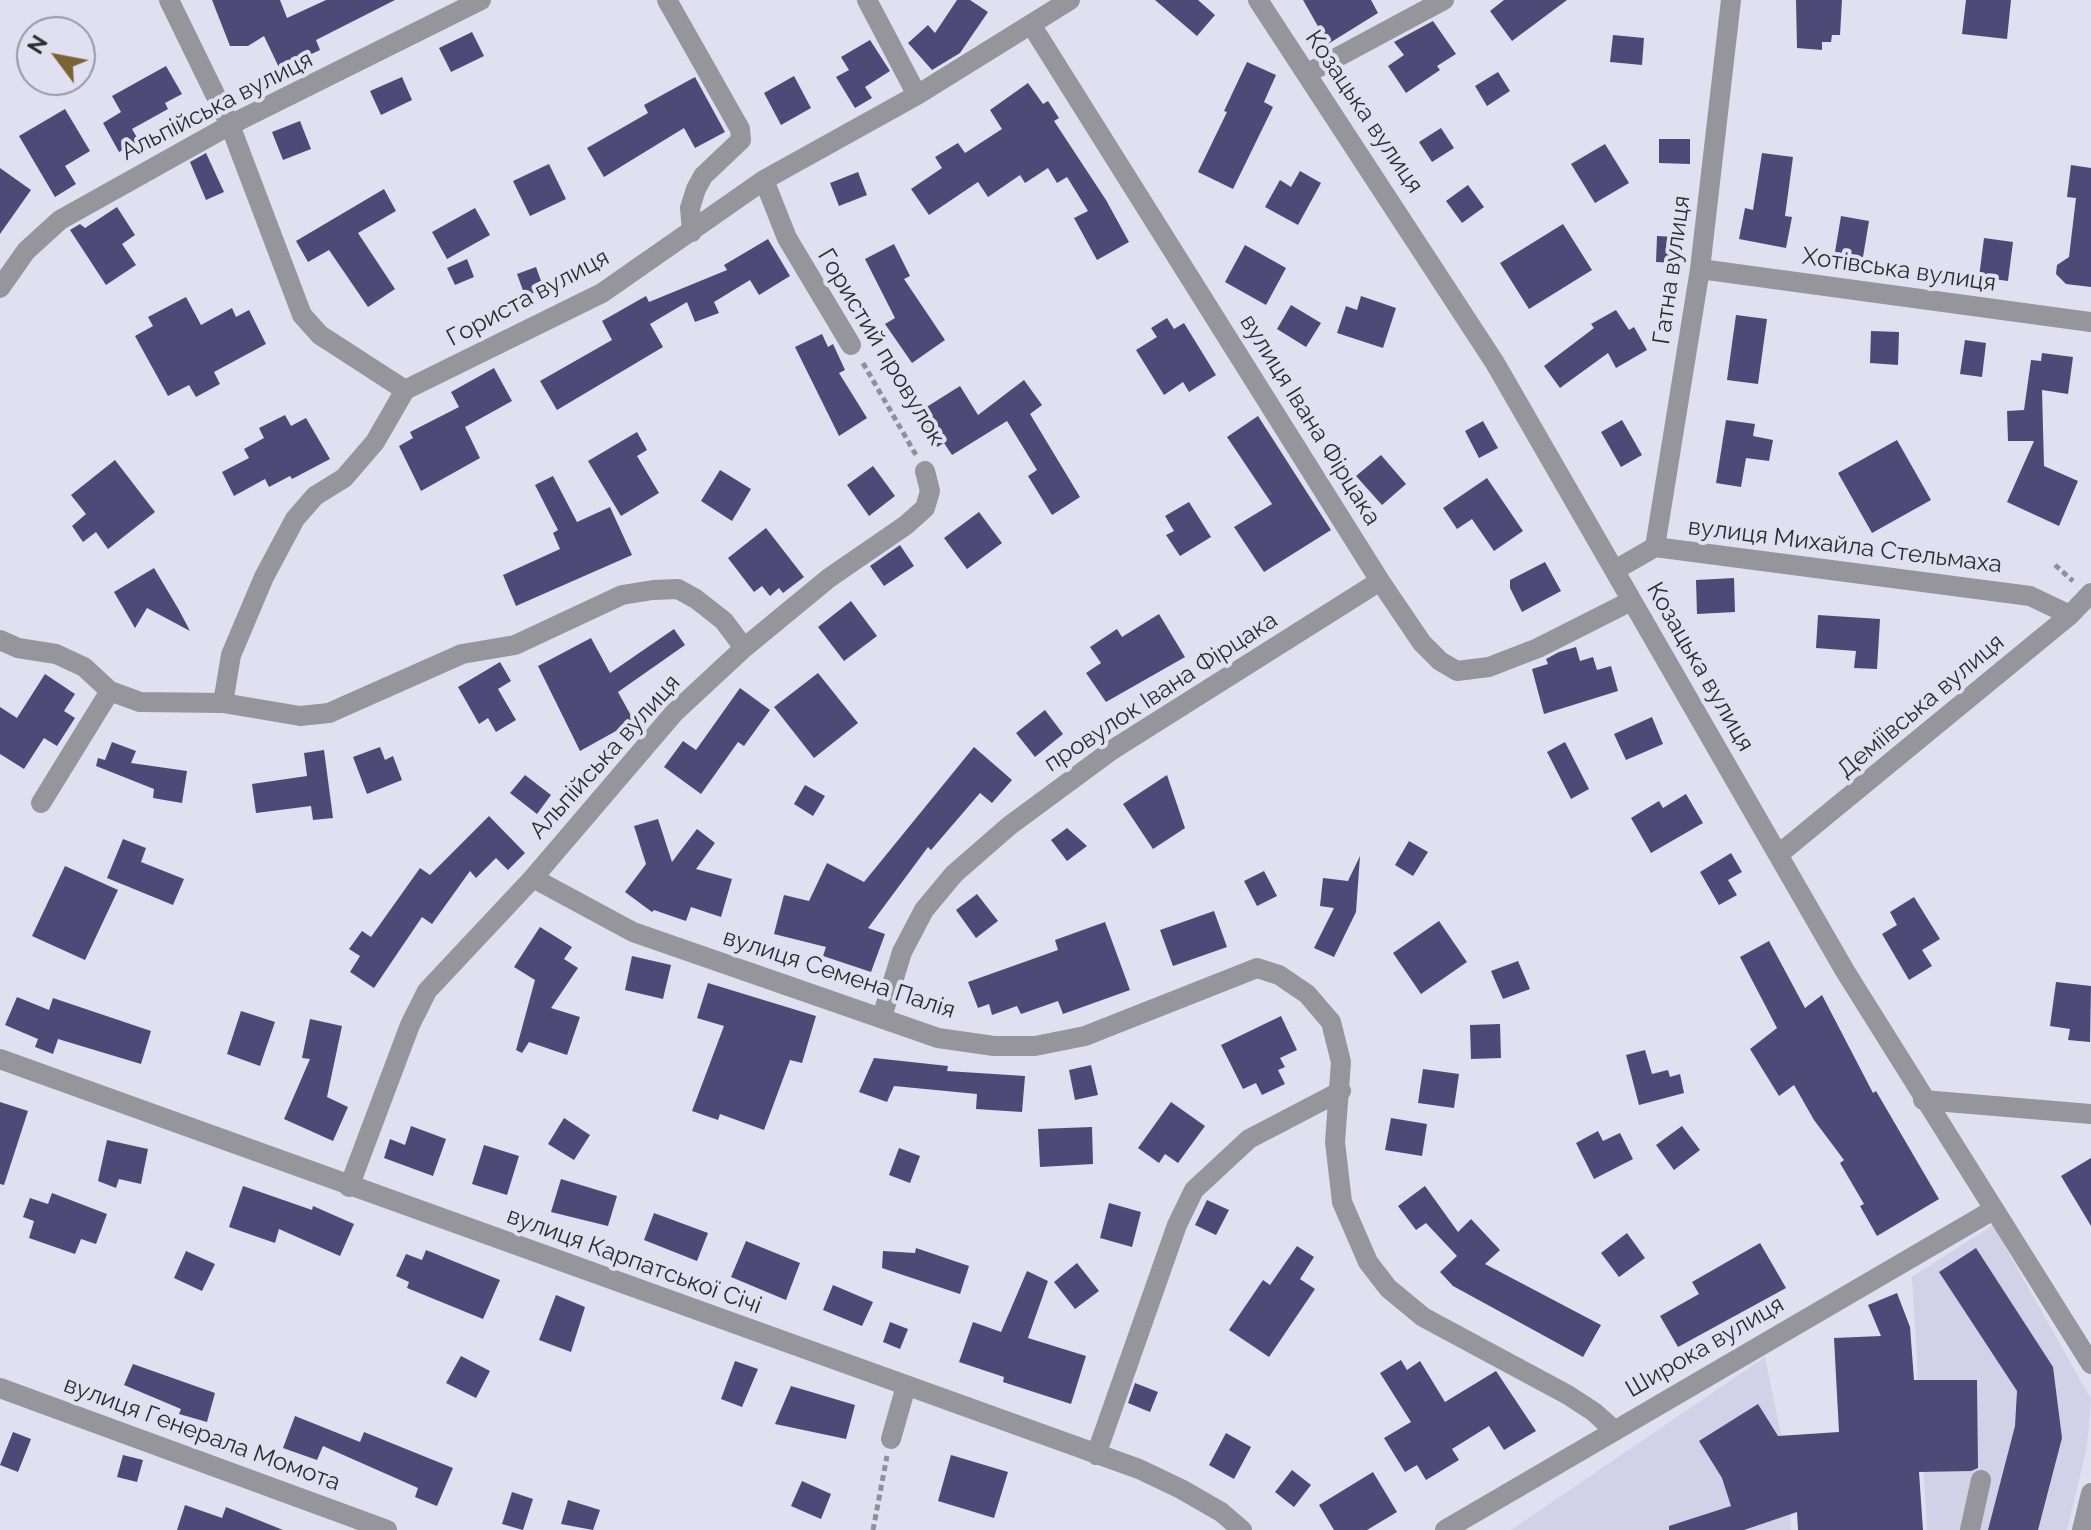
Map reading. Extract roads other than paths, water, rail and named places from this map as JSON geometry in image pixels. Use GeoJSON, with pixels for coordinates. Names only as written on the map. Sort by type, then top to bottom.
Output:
{"type":"FeatureCollection","features":[{"type":"Feature","properties":{"kind":"street"},"geometry":{"type":"LineString","coordinates":[[169,0],[230,125],[302,315],[320,335],[405,390],[365,454],[344,478],[315,496],[295,519],[264,577],[231,655],[223,703]]}},
{"type":"Feature","properties":{"kind":"street","name":"Альпійська вулиця"},"geometry":{"type":"LineString","coordinates":[[0,288],[26,251],[60,220],[230,125],[481,0]]}},
{"type":"Feature","properties":{"kind":"street"},"geometry":{"type":"LineString","coordinates":[[667,0],[740,129],[741,140],[703,176],[696,189],[690,208],[692,232]]}},
{"type":"Feature","properties":{"kind":"street"},"geometry":{"type":"LineString","coordinates":[[867,0],[917,95]]}},
{"type":"Feature","properties":{"kind":"street","name":"Гориста вулиця"},"geometry":{"type":"LineString","coordinates":[[405,390],[602,293],[764,180],[917,95],[1070,0]]}},
{"type":"Feature","properties":{"kind":"street","name":"Козацька вулиця"},"geometry":{"type":"LineString","coordinates":[[1258,0],[1495,363],[1923,1100],[2091,1364]]}},
{"type":"Feature","properties":{"kind":"street"},"geometry":{"type":"LineString","coordinates":[[1308,73],[1444,0]]}},
{"type":"Feature","properties":{"kind":"street","name":"Гатна вулиця"},"geometry":{"type":"LineString","coordinates":[[1655,547],[1700,269],[1731,0]]}},
{"type":"Feature","properties":{"kind":"street","name":"вулиця Івана Фірцака"},"geometry":{"type":"LineString","coordinates":[[1032,26],[1380,581],[1422,643],[1440,661],[1457,671],[1489,667],[1538,648],[1631,601]]}},
{"type":"Feature","properties":{"kind":"street","name":"Гористий провулок"},"geometry":{"type":"LineString","coordinates":[[764,180],[787,238],[851,345]]}},
{"type":"Feature","properties":{"kind":"street","name":"Хотівська вулиця"},"geometry":{"type":"LineString","coordinates":[[1700,269],[2091,322]]}},
{"type":"Feature","properties":{"kind":"street","name":"Гористий провулок"},"geometry":{"type":"LineString","coordinates":[[744,648],[829,578],[906,525],[925,508],[930,491],[925,471]]}},
{"type":"Feature","properties":{"kind":"street","name":"вулиця Михайла Стельмаха"},"geometry":{"type":"LineString","coordinates":[[1615,570],[1655,547],[2030,596],[2070,615]]}},
{"type":"Feature","properties":{"kind":"street","name":"провулок Івана Фірцака"},"geometry":{"type":"LineString","coordinates":[[882,1017],[902,952],[924,910],[954,874],[1009,826],[1112,750],[1380,581]]}},
{"type":"Feature","properties":{"kind":"street"},"geometry":{"type":"LineString","coordinates":[[0,640],[18,648],[56,654],[84,667],[110,691],[140,702],[223,703],[300,716],[329,713],[462,654],[515,645],[622,595],[653,590],[678,589],[696,599],[724,621],[744,648]]}},
{"type":"Feature","properties":{"kind":"street","name":"Деміївська вулиця"},"geometry":{"type":"LineString","coordinates":[[1779,854],[2070,615],[2091,593]]}},
{"type":"Feature","properties":{"kind":"street","name":"Альпійська вулиця"},"geometry":{"type":"LineString","coordinates":[[349,1187],[410,1025],[427,991],[533,878],[674,713],[744,648]]}},
{"type":"Feature","properties":{"kind":"street"},"geometry":{"type":"LineString","coordinates":[[41,803],[110,691]]}},
{"type":"Feature","properties":{"kind":"street","name":"вулиця Семена Палія"},"geometry":{"type":"LineString","coordinates":[[533,878],[633,932],[938,1038],[994,1046],[1035,1046],[1085,1036],[1257,968],[1279,975],[1307,994],[1331,1022],[1341,1062],[1335,1142],[1342,1202],[1368,1262],[1388,1288],[1423,1317],[1568,1395],[1614,1430]]}},
{"type":"Feature","properties":{"kind":"street","name":"вулиця Карпатської Січі"},"geometry":{"type":"LineString","coordinates":[[0,1059],[1096,1455],[1181,1489],[1221,1512],[1242,1530]]}},
{"type":"Feature","properties":{"kind":"street"},"geometry":{"type":"LineString","coordinates":[[1096,1455],[1177,1225],[1194,1190],[1249,1139],[1341,1091]]}},
{"type":"Feature","properties":{"kind":"street"},"geometry":{"type":"LineString","coordinates":[[1923,1100],[2091,1114]]}},
{"type":"Feature","properties":{"kind":"street","name":"Широка вулиця"},"geometry":{"type":"LineString","coordinates":[[1445,1530],[1993,1210]]}},
{"type":"Feature","properties":{"kind":"street"},"geometry":{"type":"LineString","coordinates":[[891,1439],[906,1386]]}},
{"type":"Feature","properties":{"kind":"street","name":"вулиця Генерала Момота"},"geometry":{"type":"LineString","coordinates":[[0,1388],[387,1530]]}},
{"type":"Feature","properties":{"kind":"street"},"geometry":{"type":"LineString","coordinates":[[1970,1530],[1981,1480]]}},
{"type":"Feature","properties":{"kind":"street"},"geometry":{"type":"LineString","coordinates":[[2082,1530],[2091,1493]]}}]}
